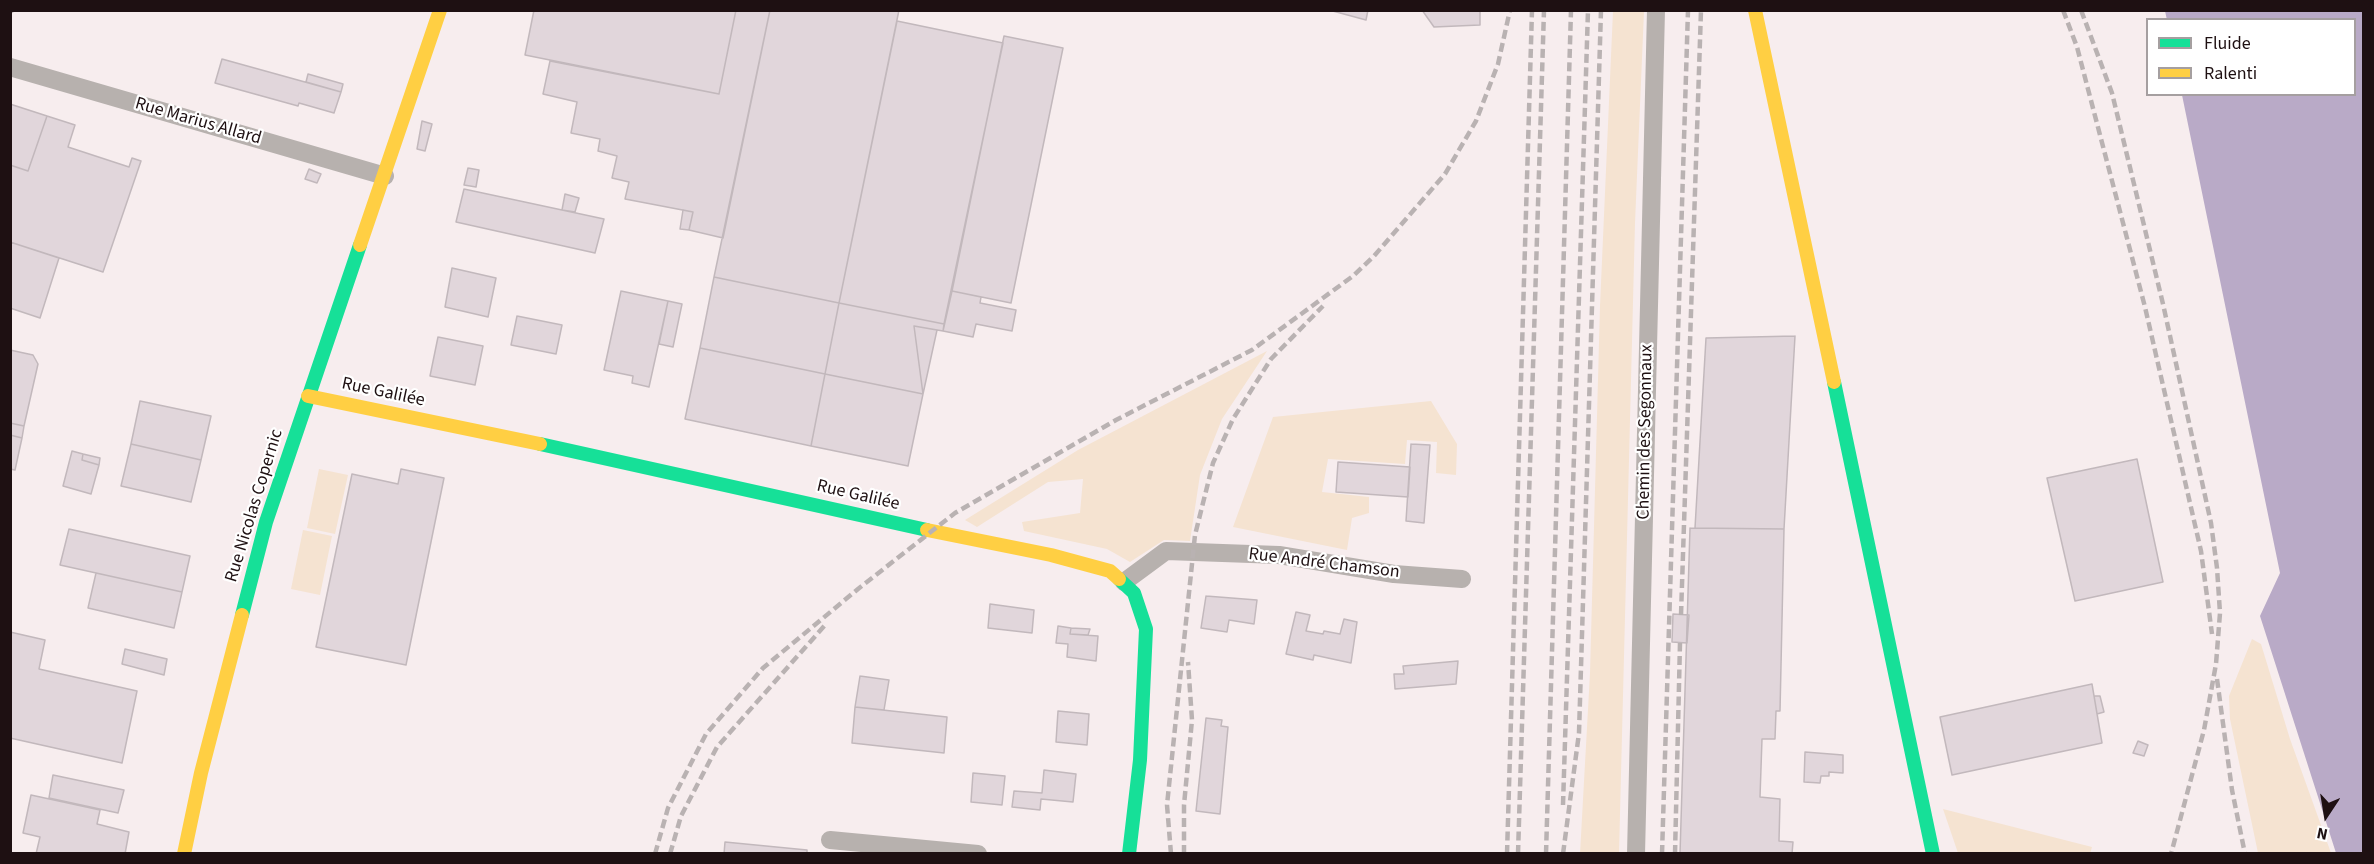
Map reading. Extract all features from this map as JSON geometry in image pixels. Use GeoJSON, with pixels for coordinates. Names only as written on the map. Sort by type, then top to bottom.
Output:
{"type":"FeatureCollection","features":[{"type":"Feature","properties":{"kind":"street","name":"Rue Nicolas Copernic"},"geometry":{"type":"LineString","coordinates":[[184,854],[244,604],[267,522],[440,10]]}},
{"type":"Feature","properties":{"kind":"street","name":"Chemin des Segonnaux"},"geometry":{"type":"LineString","coordinates":[[1635,854],[1656,10]]}},
{"type":"Feature","properties":{"kind":"street"},"geometry":{"type":"LineString","coordinates":[[1755,10],[1933,854]]}},
{"type":"Feature","properties":{"kind":"street","name":"Rue Marius Allard"},"geometry":{"type":"LineString","coordinates":[[10,67],[385,176]]}},
{"type":"Feature","properties":{"kind":"street","name":"Rue Galilée"},"geometry":{"type":"LineString","coordinates":[[308,396],[566,449],[996,545],[1051,555],[1091,564],[1110,572],[1134,593],[1146,629],[1140,760],[1129,854]]}},
{"type":"Feature","properties":{"kind":"street","name":"Rue André Chamson"},"geometry":{"type":"LineString","coordinates":[[1124,582],[1166,550],[1279,555],[1394,574],[1462,579]]}},
{"type":"Feature","properties":{"kind":"street"},"geometry":{"type":"LineString","coordinates":[[830,840],[978,854]]}},
{"type":"Feature","properties":{"kind":"shaded area"},"geometry":{"type":"Polygon","coordinates":[[[1613,11],[1644,11],[1635,223],[1619,853],[1580,854],[1590,673],[1600,306],[1613,11]]]}},
{"type":"Feature","properties":{"kind":"shaded area"},"geometry":{"type":"Polygon","coordinates":[[[2165,11],[2363,11],[2363,853],[2336,853],[2260,616],[2280,573],[2182,96],[2356,96],[2356,18],[2167,18],[2165,11]]]}},
{"type":"Feature","properties":{"kind":"shaded area"},"geometry":{"type":"Polygon","coordinates":[[[1267,351],[1222,419],[1200,475],[1190,541],[1164,540],[1130,562],[1107,549],[1024,531],[1022,522],[1080,513],[1083,479],[1048,482],[977,527],[965,520],[1078,450],[1267,351]]]}},
{"type":"Feature","properties":{"kind":"shaded area"},"geometry":{"type":"Polygon","coordinates":[[[1431,401],[1457,444],[1456,475],[1436,473],[1437,442],[1407,440],[1405,464],[1328,459],[1322,492],[1369,497],[1369,513],[1352,518],[1347,550],[1233,527],[1273,417],[1431,401]]]}},
{"type":"Feature","properties":{"kind":"shaded area"},"geometry":{"type":"Polygon","coordinates":[[[319,469],[348,475],[335,534],[307,528],[319,469]]]}},
{"type":"Feature","properties":{"kind":"shaded area"},"geometry":{"type":"Polygon","coordinates":[[[303,530],[332,536],[320,595],[291,589],[303,530]]]}},
{"type":"Feature","properties":{"kind":"shaded area"},"geometry":{"type":"Polygon","coordinates":[[[2252,639],[2261,644],[2290,739],[2331,853],[2258,853],[2230,719],[2229,696],[2252,639]]]}},
{"type":"Feature","properties":{"kind":"shaded area"},"geometry":{"type":"Polygon","coordinates":[[[1943,809],[2092,847],[2090,854],[1958,853],[1943,809]]]}},
{"type":"Feature","properties":{"kind":"building"},"geometry":{"type":"Polygon","coordinates":[[[534,10],[736,10],[719,94],[525,55],[534,10]]]}},
{"type":"Feature","properties":{"kind":"building"},"geometry":{"type":"Polygon","coordinates":[[[736,10],[770,10],[723,238],[689,230],[693,212],[625,199],[629,182],[612,178],[617,156],[598,151],[600,139],[571,133],[577,102],[543,94],[550,61],[719,94],[736,10]]]}},
{"type":"Feature","properties":{"kind":"building"},"geometry":{"type":"Polygon","coordinates":[[[770,10],[899,10],[839,303],[714,277],[770,10]]]}},
{"type":"Feature","properties":{"kind":"building"},"geometry":{"type":"Polygon","coordinates":[[[1329,10],[1368,10],[1366,20],[1329,10]]]}},
{"type":"Feature","properties":{"kind":"building"},"geometry":{"type":"Polygon","coordinates":[[[1422,10],[1480,10],[1480,25],[1434,27],[1422,10]]]}},
{"type":"Feature","properties":{"kind":"building"},"geometry":{"type":"Polygon","coordinates":[[[897,21],[1003,43],[944,324],[839,303],[897,21]]]}},
{"type":"Feature","properties":{"kind":"building"},"geometry":{"type":"Polygon","coordinates":[[[1004,36],[1063,48],[1011,303],[952,291],[1004,36]]]}},
{"type":"Feature","properties":{"kind":"building"},"geometry":{"type":"Polygon","coordinates":[[[222,59],[341,92],[334,113],[299,103],[298,106],[215,83],[222,59]]]}},
{"type":"Feature","properties":{"kind":"building"},"geometry":{"type":"Polygon","coordinates":[[[308,74],[343,84],[341,92],[306,82],[308,74]]]}},
{"type":"Feature","properties":{"kind":"building"},"geometry":{"type":"Polygon","coordinates":[[[10,104],[47,116],[28,171],[10,165],[10,104]]]}},
{"type":"Feature","properties":{"kind":"building"},"geometry":{"type":"Polygon","coordinates":[[[47,116],[75,125],[68,147],[129,167],[132,158],[141,161],[103,272],[10,242],[10,165],[28,171],[47,116]]]}},
{"type":"Feature","properties":{"kind":"building"},"geometry":{"type":"Polygon","coordinates":[[[422,121],[432,124],[425,151],[417,149],[422,121]]]}},
{"type":"Feature","properties":{"kind":"building"},"geometry":{"type":"Polygon","coordinates":[[[468,168],[479,170],[476,187],[464,185],[468,168]]]}},
{"type":"Feature","properties":{"kind":"building"},"geometry":{"type":"Polygon","coordinates":[[[309,169],[321,174],[317,183],[305,179],[309,169]]]}},
{"type":"Feature","properties":{"kind":"building"},"geometry":{"type":"Polygon","coordinates":[[[464,189],[604,219],[595,253],[456,222],[464,189]]]}},
{"type":"Feature","properties":{"kind":"building"},"geometry":{"type":"Polygon","coordinates":[[[565,194],[579,198],[575,212],[562,210],[565,194]]]}},
{"type":"Feature","properties":{"kind":"building"},"geometry":{"type":"Polygon","coordinates":[[[683,210],[693,212],[689,230],[680,229],[683,210]]]}},
{"type":"Feature","properties":{"kind":"building"},"geometry":{"type":"Polygon","coordinates":[[[10,242],[59,258],[40,318],[10,308],[10,242]]]}},
{"type":"Feature","properties":{"kind":"building"},"geometry":{"type":"Polygon","coordinates":[[[452,268],[496,278],[488,317],[445,307],[452,268]]]}},
{"type":"Feature","properties":{"kind":"building"},"geometry":{"type":"Polygon","coordinates":[[[714,277],[839,303],[825,374],[700,348],[714,277]]]}},
{"type":"Feature","properties":{"kind":"building"},"geometry":{"type":"Polygon","coordinates":[[[621,291],[668,301],[649,387],[632,383],[633,376],[604,370],[621,291]]]}},
{"type":"Feature","properties":{"kind":"building"},"geometry":{"type":"Polygon","coordinates":[[[952,291],[981,297],[980,303],[1016,310],[1012,331],[976,324],[973,337],[943,331],[952,291]]]}},
{"type":"Feature","properties":{"kind":"building"},"geometry":{"type":"Polygon","coordinates":[[[668,301],[682,304],[673,347],[659,344],[668,301]]]}},
{"type":"Feature","properties":{"kind":"building"},"geometry":{"type":"Polygon","coordinates":[[[839,303],[944,324],[943,331],[914,326],[923,394],[825,374],[839,303]]]}},
{"type":"Feature","properties":{"kind":"building"},"geometry":{"type":"Polygon","coordinates":[[[517,316],[562,325],[556,354],[511,345],[517,316]]]}},
{"type":"Feature","properties":{"kind":"building"},"geometry":{"type":"Polygon","coordinates":[[[914,326],[937,330],[923,394],[914,326]]]}},
{"type":"Feature","properties":{"kind":"building"},"geometry":{"type":"Polygon","coordinates":[[[1795,336],[1784,529],[1695,528],[1706,338],[1795,336]]]}},
{"type":"Feature","properties":{"kind":"building"},"geometry":{"type":"Polygon","coordinates":[[[438,337],[483,346],[475,385],[430,376],[438,337]]]}},
{"type":"Feature","properties":{"kind":"building"},"geometry":{"type":"Polygon","coordinates":[[[700,348],[825,374],[811,446],[685,419],[700,348]]]}},
{"type":"Feature","properties":{"kind":"building"},"geometry":{"type":"Polygon","coordinates":[[[10,350],[33,355],[38,364],[24,426],[10,423],[10,350]]]}},
{"type":"Feature","properties":{"kind":"building"},"geometry":{"type":"Polygon","coordinates":[[[825,374],[923,394],[908,466],[811,446],[825,374]]]}},
{"type":"Feature","properties":{"kind":"building"},"geometry":{"type":"Polygon","coordinates":[[[140,401],[211,416],[201,460],[131,444],[140,401]]]}},
{"type":"Feature","properties":{"kind":"building"},"geometry":{"type":"Polygon","coordinates":[[[10,423],[24,426],[22,438],[10,435],[10,423]]]}},
{"type":"Feature","properties":{"kind":"building"},"geometry":{"type":"Polygon","coordinates":[[[10,435],[22,438],[15,470],[10,469],[10,435]]]}},
{"type":"Feature","properties":{"kind":"building"},"geometry":{"type":"Polygon","coordinates":[[[131,444],[201,460],[191,502],[121,486],[131,444]]]}},
{"type":"Feature","properties":{"kind":"building"},"geometry":{"type":"Polygon","coordinates":[[[1411,444],[1430,445],[1424,523],[1406,521],[1411,444]]]}},
{"type":"Feature","properties":{"kind":"building"},"geometry":{"type":"Polygon","coordinates":[[[72,451],[83,454],[82,460],[99,465],[91,494],[63,486],[72,451]]]}},
{"type":"Feature","properties":{"kind":"building"},"geometry":{"type":"Polygon","coordinates":[[[83,454],[100,458],[99,465],[82,460],[83,454]]]}},
{"type":"Feature","properties":{"kind":"building"},"geometry":{"type":"Polygon","coordinates":[[[2137,459],[2163,582],[2075,601],[2047,478],[2137,459]]]}},
{"type":"Feature","properties":{"kind":"building"},"geometry":{"type":"Polygon","coordinates":[[[1338,462],[1410,467],[1408,497],[1336,492],[1338,462]]]}},
{"type":"Feature","properties":{"kind":"building"},"geometry":{"type":"Polygon","coordinates":[[[401,469],[444,478],[406,665],[316,647],[352,474],[398,484],[401,469]]]}},
{"type":"Feature","properties":{"kind":"building"},"geometry":{"type":"Polygon","coordinates":[[[1690,528],[1784,529],[1780,711],[1776,711],[1775,739],[1762,739],[1760,797],[1780,799],[1779,841],[1793,842],[1792,854],[1680,854],[1690,528]]]}},
{"type":"Feature","properties":{"kind":"building"},"geometry":{"type":"Polygon","coordinates":[[[69,529],[190,556],[182,592],[60,565],[69,529]]]}},
{"type":"Feature","properties":{"kind":"building"},"geometry":{"type":"Polygon","coordinates":[[[96,573],[182,592],[174,628],[88,608],[96,573]]]}},
{"type":"Feature","properties":{"kind":"building"},"geometry":{"type":"Polygon","coordinates":[[[1206,596],[1257,600],[1254,624],[1229,620],[1227,632],[1201,628],[1206,596]]]}},
{"type":"Feature","properties":{"kind":"building"},"geometry":{"type":"Polygon","coordinates":[[[990,604],[1034,610],[1032,633],[988,628],[990,604]]]}},
{"type":"Feature","properties":{"kind":"building"},"geometry":{"type":"Polygon","coordinates":[[[1296,612],[1310,615],[1306,631],[1323,634],[1324,631],[1340,634],[1344,619],[1357,622],[1351,663],[1314,655],[1313,660],[1286,654],[1296,612]]]}},
{"type":"Feature","properties":{"kind":"building"},"geometry":{"type":"Polygon","coordinates":[[[1673,614],[1689,615],[1687,643],[1672,642],[1673,614]]]}},
{"type":"Feature","properties":{"kind":"building"},"geometry":{"type":"Polygon","coordinates":[[[1058,626],[1071,628],[1070,634],[1098,636],[1096,661],[1067,657],[1068,644],[1056,643],[1058,626]]]}},
{"type":"Feature","properties":{"kind":"building"},"geometry":{"type":"Polygon","coordinates":[[[1071,628],[1090,629],[1088,635],[1070,634],[1071,628]]]}},
{"type":"Feature","properties":{"kind":"building"},"geometry":{"type":"Polygon","coordinates":[[[10,632],[45,640],[39,669],[137,691],[122,763],[10,738],[10,632]]]}},
{"type":"Feature","properties":{"kind":"building"},"geometry":{"type":"Polygon","coordinates":[[[125,649],[167,659],[164,675],[122,664],[125,649]]]}},
{"type":"Feature","properties":{"kind":"building"},"geometry":{"type":"Polygon","coordinates":[[[1458,661],[1456,684],[1395,689],[1394,674],[1404,674],[1403,666],[1458,661]]]}},
{"type":"Feature","properties":{"kind":"building"},"geometry":{"type":"Polygon","coordinates":[[[860,676],[889,680],[884,710],[855,707],[860,676]]]}},
{"type":"Feature","properties":{"kind":"building"},"geometry":{"type":"Polygon","coordinates":[[[2092,684],[2102,743],[1952,775],[1940,717],[2092,684]]]}},
{"type":"Feature","properties":{"kind":"building"},"geometry":{"type":"Polygon","coordinates":[[[2094,696],[2100,696],[2104,712],[2097,714],[2094,696]]]}},
{"type":"Feature","properties":{"kind":"building"},"geometry":{"type":"Polygon","coordinates":[[[855,707],[947,717],[944,753],[852,743],[855,707]]]}},
{"type":"Feature","properties":{"kind":"building"},"geometry":{"type":"Polygon","coordinates":[[[1058,711],[1089,714],[1087,745],[1056,742],[1058,711]]]}},
{"type":"Feature","properties":{"kind":"building"},"geometry":{"type":"Polygon","coordinates":[[[1206,718],[1222,720],[1221,726],[1228,727],[1220,814],[1196,811],[1206,718]]]}},
{"type":"Feature","properties":{"kind":"building"},"geometry":{"type":"Polygon","coordinates":[[[2138,741],[2148,745],[2144,756],[2133,753],[2138,741]]]}},
{"type":"Feature","properties":{"kind":"building"},"geometry":{"type":"Polygon","coordinates":[[[1805,752],[1843,755],[1843,773],[1829,772],[1829,776],[1821,776],[1820,783],[1804,782],[1805,752]]]}},
{"type":"Feature","properties":{"kind":"building"},"geometry":{"type":"Polygon","coordinates":[[[1044,770],[1076,774],[1073,802],[1041,799],[1040,810],[1012,807],[1014,791],[1042,793],[1044,770]]]}},
{"type":"Feature","properties":{"kind":"building"},"geometry":{"type":"Polygon","coordinates":[[[973,773],[1005,776],[1002,805],[971,802],[973,773]]]}},
{"type":"Feature","properties":{"kind":"building"},"geometry":{"type":"Polygon","coordinates":[[[53,775],[124,790],[118,813],[49,798],[53,775]]]}},
{"type":"Feature","properties":{"kind":"building"},"geometry":{"type":"Polygon","coordinates":[[[31,795],[100,810],[97,824],[129,832],[125,854],[36,854],[40,837],[23,833],[31,795]]]}},
{"type":"Feature","properties":{"kind":"building"},"geometry":{"type":"Polygon","coordinates":[[[725,842],[807,850],[807,854],[724,854],[725,842]]]}},
{"type":"Feature","properties":{"kind":"railway"},"geometry":{"type":"LineString","coordinates":[[655,854],[668,808],[706,734],[763,668],[955,513],[1116,420],[1252,350],[1353,276],[1374,256],[1445,174],[1476,121],[1498,64],[1510,10]]}},
{"type":"Feature","properties":{"kind":"railway"},"geometry":{"type":"LineString","coordinates":[[1507,854],[1532,10]]}},
{"type":"Feature","properties":{"kind":"railway"},"geometry":{"type":"LineString","coordinates":[[1518,854],[1544,10]]}},
{"type":"Feature","properties":{"kind":"railway"},"geometry":{"type":"LineString","coordinates":[[1546,854],[1571,10]]}},
{"type":"Feature","properties":{"kind":"railway"},"geometry":{"type":"LineString","coordinates":[[1563,805],[1588,10]]}},
{"type":"Feature","properties":{"kind":"railway"},"geometry":{"type":"LineString","coordinates":[[1563,854],[1579,733],[1601,10]]}},
{"type":"Feature","properties":{"kind":"railway"},"geometry":{"type":"LineString","coordinates":[[1662,854],[1688,10]]}},
{"type":"Feature","properties":{"kind":"railway"},"geometry":{"type":"LineString","coordinates":[[1681,615],[1701,10]]}},
{"type":"Feature","properties":{"kind":"railway"},"geometry":{"type":"LineString","coordinates":[[2063,10],[2077,47],[2145,307],[2201,551],[2212,634]]}},
{"type":"Feature","properties":{"kind":"railway"},"geometry":{"type":"LineString","coordinates":[[2081,10],[2112,93],[2163,304],[2211,523],[2217,568],[2220,613],[2216,664],[2204,730],[2171,854]]}},
{"type":"Feature","properties":{"kind":"railway"},"geometry":{"type":"LineString","coordinates":[[1171,854],[1167,805],[1195,535],[1213,463],[1233,419],[1271,359],[1323,306]]}},
{"type":"Feature","properties":{"kind":"railway"},"geometry":{"type":"LineString","coordinates":[[670,854],[681,816],[717,747],[826,624]]}},
{"type":"Feature","properties":{"kind":"railway"},"geometry":{"type":"LineString","coordinates":[[1675,854],[1680,643]]}},
{"type":"Feature","properties":{"kind":"railway"},"geometry":{"type":"LineString","coordinates":[[1184,854],[1184,805],[1192,720],[1188,662]]}},
{"type":"Feature","properties":{"kind":"railway"},"geometry":{"type":"LineString","coordinates":[[2217,679],[2232,790],[2245,854]]}},
{"type":"Feature","properties":{"kind":"traffic: fast"},"geometry":{"type":"LineString","coordinates":[[242,615],[266,522],[360,245]]}},
{"type":"Feature","properties":{"kind":"traffic: fast"},"geometry":{"type":"LineString","coordinates":[[1834,382],[1933,854]]}},
{"type":"Feature","properties":{"kind":"traffic: fast"},"geometry":{"type":"LineString","coordinates":[[540,444],[927,530]]}},
{"type":"Feature","properties":{"kind":"traffic: fast"},"geometry":{"type":"LineString","coordinates":[[1119,579],[1134,593],[1146,629],[1140,760],[1129,854]]}},
{"type":"Feature","properties":{"kind":"traffic: slow"},"geometry":{"type":"LineString","coordinates":[[360,245],[440,10]]}},
{"type":"Feature","properties":{"kind":"traffic: slow"},"geometry":{"type":"LineString","coordinates":[[1755,10],[1834,382]]}},
{"type":"Feature","properties":{"kind":"traffic: slow"},"geometry":{"type":"LineString","coordinates":[[308,396],[540,444]]}},
{"type":"Feature","properties":{"kind":"traffic: slow"},"geometry":{"type":"LineString","coordinates":[[927,530],[1051,555],[1110,571],[1119,579]]}},
{"type":"Feature","properties":{"kind":"traffic: slow"},"geometry":{"type":"LineString","coordinates":[[184,854],[201,773],[242,615]]}}]}
